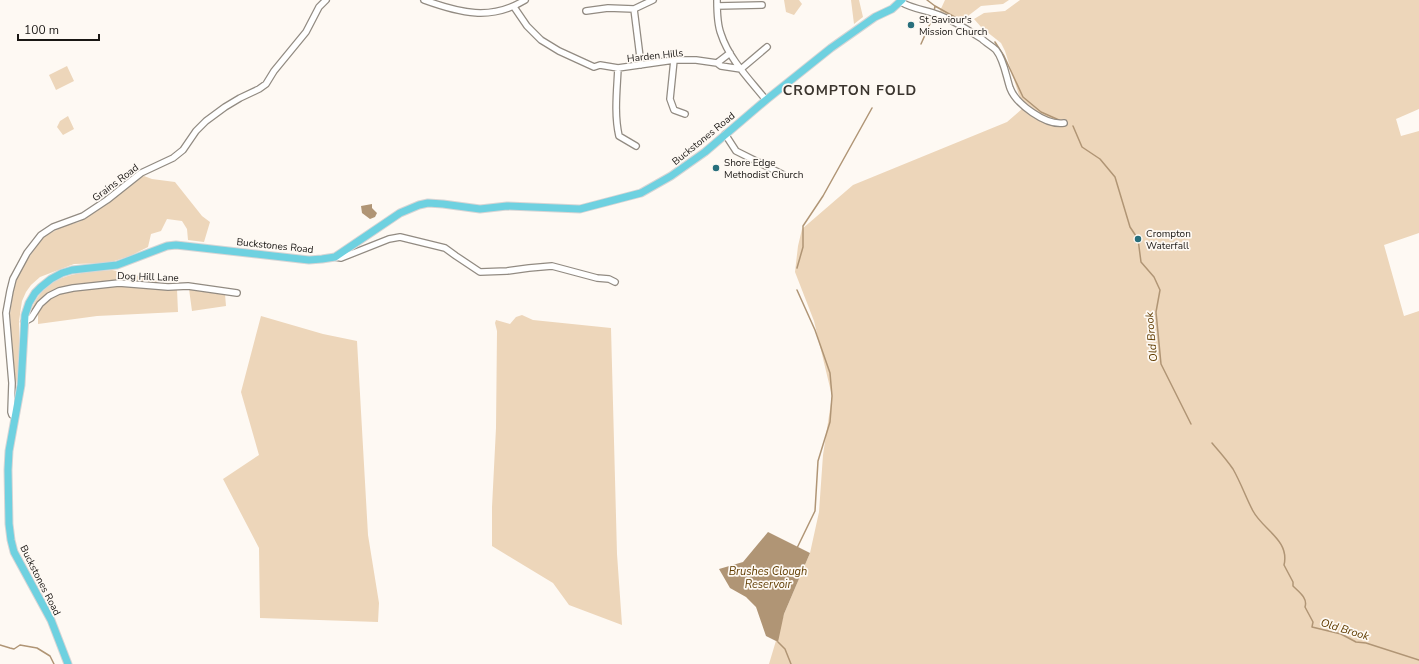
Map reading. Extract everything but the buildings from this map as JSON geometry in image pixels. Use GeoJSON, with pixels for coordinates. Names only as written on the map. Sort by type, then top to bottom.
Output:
{"type":"FeatureCollection","features":[{"type":"Feature","properties":{"kind":"main road","name":"Buckstones Road"},"geometry":{"type":"LineString","coordinates":[[68,664],[51,620],[14,552],[9,524],[8,470],[22,371],[25,315],[29,303],[35,293],[51,279],[72,270],[118,265],[167,246],[185,245],[309,260],[322,260],[335,257],[400,213],[428,203],[480,209],[507,206],[580,209],[641,193],[676,173],[706,152],[725,134],[831,48],[875,17],[892,9],[902,1]]}},
{"type":"Feature","properties":{"kind":"street","name":"Grains Road"},"geometry":{"type":"LineString","coordinates":[[15,416],[12,415],[11,412],[12,383],[6,313],[14,279],[20,266],[36,241],[49,229],[76,219],[98,207],[140,173],[173,158],[183,150],[196,131],[206,121],[225,107],[266,84],[274,70],[306,32],[319,8],[326,0]]}},
{"type":"Feature","properties":{"kind":"street"},"geometry":{"type":"LineString","coordinates":[[424,0],[464,12],[489,14],[514,7],[525,0]]}},
{"type":"Feature","properties":{"kind":"street"},"geometry":{"type":"LineString","coordinates":[[586,11],[608,8],[634,9],[653,0]]}},
{"type":"Feature","properties":{"kind":"street"},"geometry":{"type":"LineString","coordinates":[[902,1],[906,5],[937,14],[960,24],[994,48],[999,54],[1011,89],[1021,103],[1046,120],[1060,124],[1064,123]]}},
{"type":"Feature","properties":{"kind":"street"},"geometry":{"type":"LineString","coordinates":[[762,5],[717,3],[720,33],[730,53],[740,69],[766,100]]}},
{"type":"Feature","properties":{"kind":"street","name":"Harden Hills"},"geometry":{"type":"LineString","coordinates":[[514,7],[541,40],[559,51],[594,67],[600,65],[618,68],[674,60],[696,60],[717,63],[722,66],[740,69]]}},
{"type":"Feature","properties":{"kind":"street"},"geometry":{"type":"LineString","coordinates":[[634,9],[641,65]]}},
{"type":"Feature","properties":{"kind":"street"},"geometry":{"type":"LineString","coordinates":[[740,69],[767,47]]}},
{"type":"Feature","properties":{"kind":"street"},"geometry":{"type":"LineString","coordinates":[[717,63],[730,53]]}},
{"type":"Feature","properties":{"kind":"street"},"geometry":{"type":"LineString","coordinates":[[674,60],[670,99],[674,110],[685,114]]}},
{"type":"Feature","properties":{"kind":"street","name":"Harden Hills"},"geometry":{"type":"LineString","coordinates":[[618,68],[616,101],[619,136],[636,146]]}},
{"type":"Feature","properties":{"kind":"street"},"geometry":{"type":"LineString","coordinates":[[725,134],[736,151],[784,175]]}},
{"type":"Feature","properties":{"kind":"street"},"geometry":{"type":"LineString","coordinates":[[335,257],[341,258],[389,239],[400,237],[445,248],[480,272],[507,271],[552,266],[597,278],[609,279],[615,282]]}},
{"type":"Feature","properties":{"kind":"street","name":"Dog Hill Lane"},"geometry":{"type":"LineString","coordinates":[[24,322],[31,318],[40,304],[49,296],[59,291],[73,288],[119,283],[168,287],[188,286],[237,293]]}},
{"type":"Feature","properties":{"kind":"shaded area"},"geometry":{"type":"Polygon","coordinates":[[[784,0],[799,0],[802,4],[794,15],[786,12],[784,0]]]}},
{"type":"Feature","properties":{"kind":"shaded area"},"geometry":{"type":"Polygon","coordinates":[[[851,0],[859,0],[863,17],[854,24],[851,0]]]}},
{"type":"Feature","properties":{"kind":"shaded area"},"geometry":{"type":"Polygon","coordinates":[[[945,0],[1009,0],[1003,4],[981,6],[960,22],[939,13],[945,0]]]}},
{"type":"Feature","properties":{"kind":"shaded area"},"geometry":{"type":"Polygon","coordinates":[[[1020,0],[1419,0],[1419,109],[1396,119],[1401,136],[1419,131],[1419,233],[1384,245],[1404,316],[1419,311],[1419,664],[769,664],[784,614],[810,553],[819,512],[823,455],[832,396],[814,321],[795,272],[798,246],[802,229],[853,185],[1007,122],[1023,108],[1005,51],[1001,43],[982,28],[974,19],[984,13],[1005,11],[1020,0]]]}},
{"type":"Feature","properties":{"kind":"shaded area"},"geometry":{"type":"Polygon","coordinates":[[[67,66],[74,81],[56,90],[49,75],[67,66]]]}},
{"type":"Feature","properties":{"kind":"shaded area"},"geometry":{"type":"Polygon","coordinates":[[[68,116],[74,129],[63,135],[57,127],[60,121],[68,116]]]}},
{"type":"Feature","properties":{"kind":"shaded area"},"geometry":{"type":"Polygon","coordinates":[[[144,176],[152,179],[175,182],[202,216],[210,222],[204,242],[188,240],[187,229],[182,221],[167,219],[161,231],[151,234],[148,247],[130,256],[108,263],[74,264],[40,277],[31,285],[22,301],[19,321],[19,368],[13,402],[10,314],[13,292],[23,266],[43,237],[64,226],[79,222],[97,211],[144,176]]]}},
{"type":"Feature","properties":{"kind":"shaded area"},"geometry":{"type":"Polygon","coordinates":[[[112,270],[157,280],[156,284],[119,281],[59,290],[29,317],[34,303],[42,292],[61,278],[72,275],[112,270]]]}},
{"type":"Feature","properties":{"kind":"shaded area"},"geometry":{"type":"Polygon","coordinates":[[[123,284],[177,289],[178,312],[97,316],[38,324],[38,310],[46,300],[53,296],[83,288],[123,284]]]}},
{"type":"Feature","properties":{"kind":"shaded area"},"geometry":{"type":"Polygon","coordinates":[[[189,289],[202,289],[225,294],[226,306],[192,311],[189,289]]]}},
{"type":"Feature","properties":{"kind":"shaded area"},"geometry":{"type":"Polygon","coordinates":[[[522,315],[533,320],[611,328],[617,554],[622,625],[569,605],[553,583],[492,546],[492,507],[496,428],[497,331],[495,323],[496,320],[510,324],[516,317],[522,315]]]}},
{"type":"Feature","properties":{"kind":"shaded area"},"geometry":{"type":"Polygon","coordinates":[[[261,316],[323,334],[357,341],[368,535],[379,603],[378,622],[260,618],[259,548],[223,479],[259,455],[241,392],[261,316]]]}},
{"type":"Feature","properties":{"kind":"water"},"geometry":{"type":"Polygon","coordinates":[[[372,204],[372,208],[377,213],[375,217],[370,219],[362,213],[361,206],[372,204]]]}},
{"type":"Feature","properties":{"kind":"water","name":"Brushes Clough Reservoir"},"geometry":{"type":"Polygon","coordinates":[[[768,532],[810,553],[784,614],[778,642],[766,636],[756,607],[746,597],[730,588],[719,569],[743,562],[768,532]]]}},
{"type":"Feature","properties":{"kind":"waterway","name":"Old Brook"},"geometry":{"type":"LineString","coordinates":[[927,0],[960,20]]}},
{"type":"Feature","properties":{"kind":"waterway"},"geometry":{"type":"LineString","coordinates":[[921,44],[933,17],[935,6]]}},
{"type":"Feature","properties":{"kind":"waterway","name":"Old Brook"},"geometry":{"type":"LineString","coordinates":[[995,42],[1004,56],[1023,97],[1041,112],[1059,120]]}},
{"type":"Feature","properties":{"kind":"waterway"},"geometry":{"type":"LineString","coordinates":[[797,268],[803,247],[803,226],[823,196],[872,108]]}},
{"type":"Feature","properties":{"kind":"waterway","name":"Old Brook"},"geometry":{"type":"LineString","coordinates":[[1073,126],[1082,147],[1100,159],[1115,177],[1130,227],[1138,239],[1141,262],[1154,277],[1160,290],[1156,312],[1161,364],[1191,424]]}},
{"type":"Feature","properties":{"kind":"waterway"},"geometry":{"type":"LineString","coordinates":[[797,290],[815,330],[830,373],[832,396],[830,422],[818,461],[815,511],[797,548]]}},
{"type":"Feature","properties":{"kind":"waterway","name":"Old Brook"},"geometry":{"type":"LineString","coordinates":[[1212,443],[1233,469],[1257,518],[1274,536],[1283,549],[1285,556],[1284,565],[1293,582],[1293,586],[1304,598],[1306,604],[1305,607],[1313,622],[1312,627],[1341,634],[1356,642],[1366,643],[1419,660]]}},
{"type":"Feature","properties":{"kind":"waterway"},"geometry":{"type":"LineString","coordinates":[[778,642],[785,649],[791,664]]}},
{"type":"Feature","properties":{"kind":"waterway"},"geometry":{"type":"LineString","coordinates":[[0,645],[14,649],[20,645],[37,648],[50,656],[54,664]]}},
{"type":"Feature","properties":{"kind":"place","name":"St Saviour's Mission Church"},"geometry":{"type":"Point","coordinates":[911,25]}},
{"type":"Feature","properties":{"kind":"place","name":"Shore Edge Methodist Church"},"geometry":{"type":"Point","coordinates":[716,168]}},
{"type":"Feature","properties":{"kind":"place","name":"Crompton Waterfall"},"geometry":{"type":"Point","coordinates":[1138,239]}},
{"type":"Feature","properties":{"kind":"district","name":"CROMPTON FOLD"},"geometry":{"type":"Point","coordinates":[850,90]}}]}
